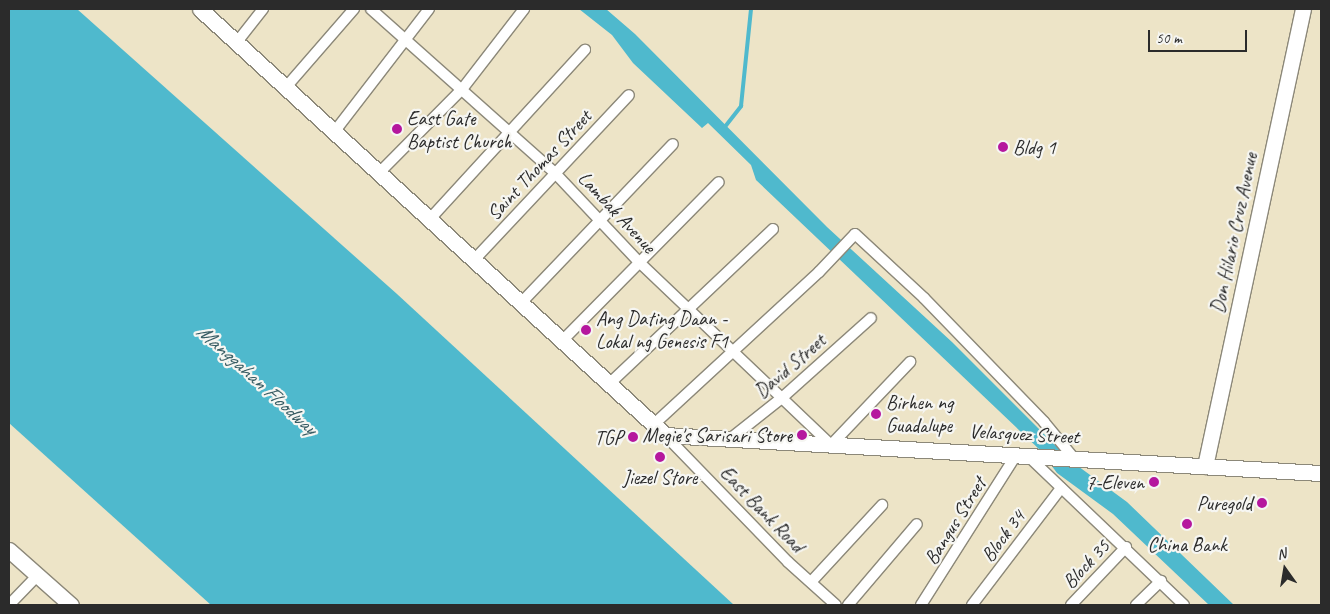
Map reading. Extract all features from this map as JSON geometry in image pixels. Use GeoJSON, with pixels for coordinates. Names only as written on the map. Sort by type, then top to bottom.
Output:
{"type":"FeatureCollection","features":[{"type":"Feature","properties":{"kind":"main road"},"geometry":{"type":"LineString","coordinates":[[200,9],[287,86],[652,426],[665,435]]}},
{"type":"Feature","properties":{"kind":"main road","name":"Don Hilario Cruz Avenue"},"geometry":{"type":"LineString","coordinates":[[1205,466],[1303,9]]}},
{"type":"Feature","properties":{"kind":"main road","name":"Velasquez Street"},"geometry":{"type":"LineString","coordinates":[[665,435],[1022,454],[1321,473]]}},
{"type":"Feature","properties":{"kind":"main road"},"geometry":{"type":"LineString","coordinates":[[9,550],[70,605]]}},
{"type":"Feature","properties":{"kind":"street"},"geometry":{"type":"LineString","coordinates":[[237,42],[264,9]]}},
{"type":"Feature","properties":{"kind":"street"},"geometry":{"type":"LineString","coordinates":[[287,86],[354,9]]}},
{"type":"Feature","properties":{"kind":"street","name":"Lambak Avenue"},"geometry":{"type":"LineString","coordinates":[[371,9],[511,131],[600,218],[639,262],[689,307],[831,445]]}},
{"type":"Feature","properties":{"kind":"street"},"geometry":{"type":"LineString","coordinates":[[334,131],[406,41],[429,9]]}},
{"type":"Feature","properties":{"kind":"street"},"geometry":{"type":"LineString","coordinates":[[380,173],[462,88],[524,9]]}},
{"type":"Feature","properties":{"kind":"street"},"geometry":{"type":"LineString","coordinates":[[429,220],[584,50]]}},
{"type":"Feature","properties":{"kind":"street","name":"Saint Thomas Street"},"geometry":{"type":"LineString","coordinates":[[474,260],[629,95]]}},
{"type":"Feature","properties":{"kind":"street"},"geometry":{"type":"LineString","coordinates":[[520,304],[600,218],[673,144]]}},
{"type":"Feature","properties":{"kind":"street"},"geometry":{"type":"LineString","coordinates":[[562,341],[719,182]]}},
{"type":"Feature","properties":{"kind":"street"},"geometry":{"type":"LineString","coordinates":[[608,385],[772,229]]}},
{"type":"Feature","properties":{"kind":"street"},"geometry":{"type":"LineString","coordinates":[[652,426],[819,272],[852,238],[924,298],[1044,422],[1073,457]]}},
{"type":"Feature","properties":{"kind":"street","name":"David Street"},"geometry":{"type":"LineString","coordinates":[[730,439],[783,397],[871,318]]}},
{"type":"Feature","properties":{"kind":"street"},"geometry":{"type":"LineString","coordinates":[[831,445],[910,362]]}},
{"type":"Feature","properties":{"kind":"street","name":"East Bank Road"},"geometry":{"type":"LineString","coordinates":[[665,435],[836,605]]}},
{"type":"Feature","properties":{"kind":"street"},"geometry":{"type":"LineString","coordinates":[[1022,454],[1126,547],[1184,605]]}},
{"type":"Feature","properties":{"kind":"street","name":"Bangus Street"},"geometry":{"type":"LineString","coordinates":[[921,605],[1022,454]]}},
{"type":"Feature","properties":{"kind":"street","name":"Block 34"},"geometry":{"type":"LineString","coordinates":[[972,605],[1062,488]]}},
{"type":"Feature","properties":{"kind":"street"},"geometry":{"type":"LineString","coordinates":[[811,582],[882,505]]}},
{"type":"Feature","properties":{"kind":"street"},"geometry":{"type":"LineString","coordinates":[[848,605],[917,524]]}},
{"type":"Feature","properties":{"kind":"street","name":"Block 35"},"geometry":{"type":"LineString","coordinates":[[1071,605],[1126,547]]}},
{"type":"Feature","properties":{"kind":"street"},"geometry":{"type":"LineString","coordinates":[[9,605],[38,575]]}},
{"type":"Feature","properties":{"kind":"street"},"geometry":{"type":"LineString","coordinates":[[1136,605],[1161,581]]}},
{"type":"Feature","properties":{"kind":"water","name":"Manggahan Floodway"},"geometry":{"type":"Polygon","coordinates":[[[9,9],[77,9],[397,294],[734,605],[211,605],[9,423],[9,9]]]}},
{"type":"Feature","properties":{"kind":"water"},"geometry":{"type":"Polygon","coordinates":[[[579,9],[606,9],[635,34],[827,227],[952,342],[1071,461],[1127,502],[1234,605],[1209,605],[1113,514],[1057,473],[1040,450],[756,180],[751,165],[708,123],[702,128],[633,63],[612,35],[579,9]]]}},
{"type":"Feature","properties":{"kind":"waterway"},"geometry":{"type":"LineString","coordinates":[[724,128],[741,106],[751,9]]}},
{"type":"Feature","properties":{"kind":"place","name":"East Gate Baptist Church"},"geometry":{"type":"Point","coordinates":[397,129]}},
{"type":"Feature","properties":{"kind":"place","name":"Bldg 1"},"geometry":{"type":"Point","coordinates":[1003,147]}},
{"type":"Feature","properties":{"kind":"place","name":"Ang Dating Daan - Lokal ng Genesis F1"},"geometry":{"type":"Point","coordinates":[586,330]}},
{"type":"Feature","properties":{"kind":"place","name":"Birhen ng Guadalupe"},"geometry":{"type":"Point","coordinates":[876,414]}},
{"type":"Feature","properties":{"kind":"place","name":"Megie's Sarisari Store"},"geometry":{"type":"Point","coordinates":[802,435]}},
{"type":"Feature","properties":{"kind":"place","name":"TGP"},"geometry":{"type":"Point","coordinates":[633,437]}},
{"type":"Feature","properties":{"kind":"place","name":"Jiezel Store"},"geometry":{"type":"Point","coordinates":[660,457]}},
{"type":"Feature","properties":{"kind":"place","name":"7-Eleven"},"geometry":{"type":"Point","coordinates":[1154,482]}},
{"type":"Feature","properties":{"kind":"place","name":"Puregold"},"geometry":{"type":"Point","coordinates":[1262,503]}},
{"type":"Feature","properties":{"kind":"place","name":"China Bank"},"geometry":{"type":"Point","coordinates":[1187,524]}}]}
